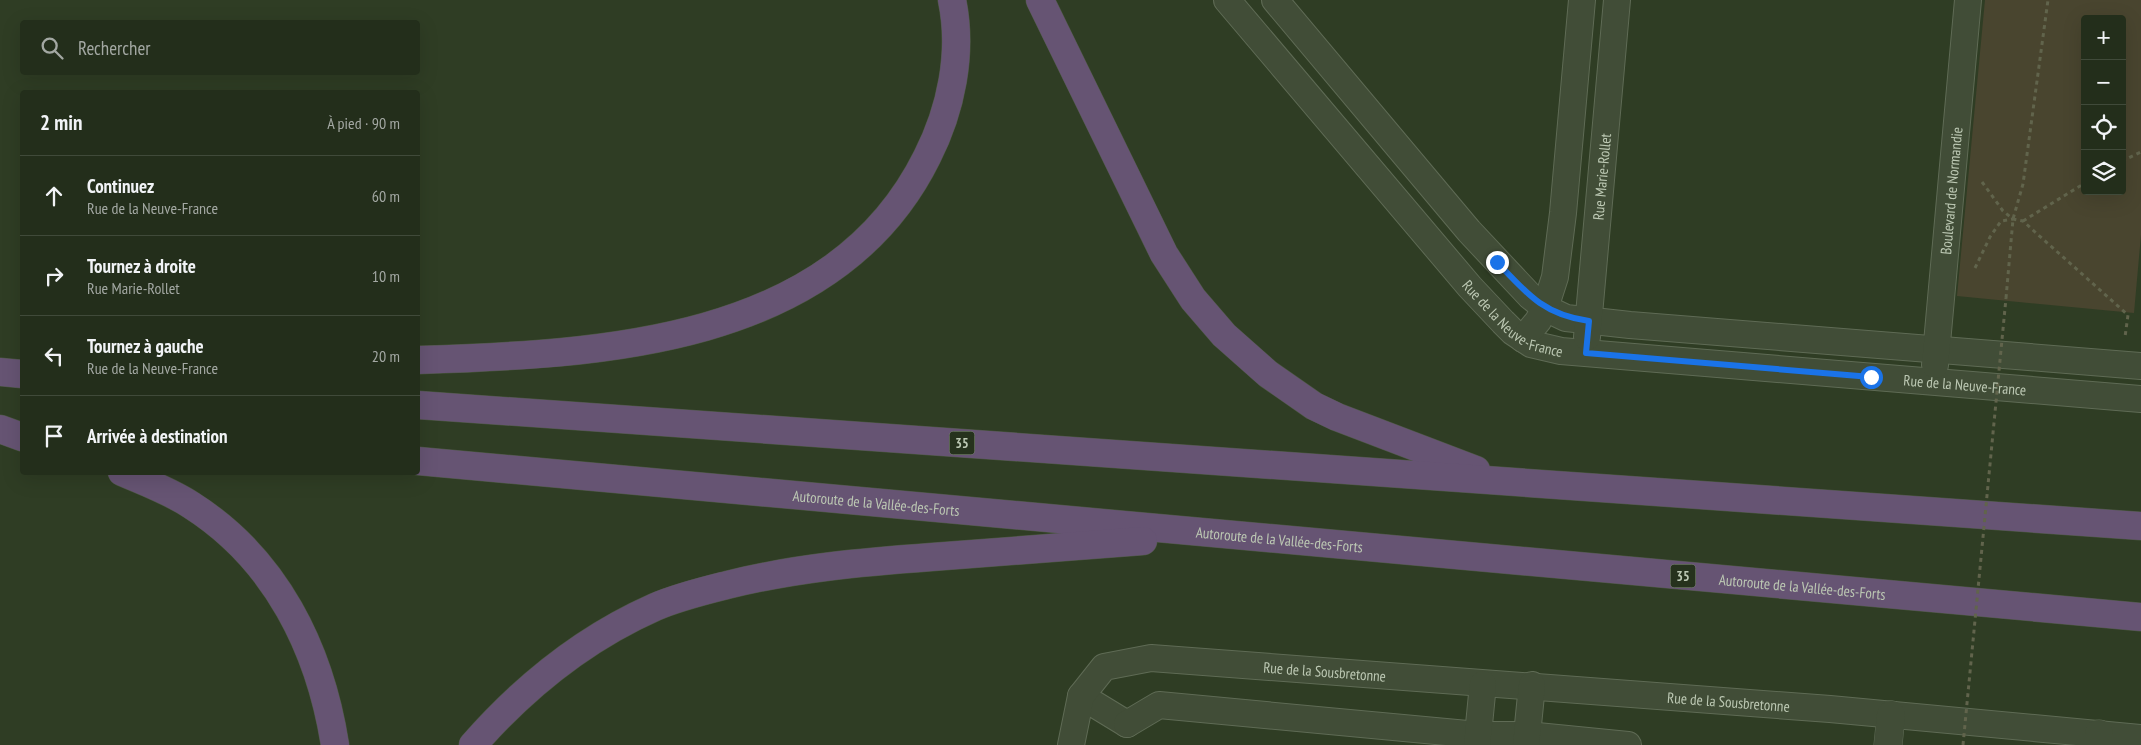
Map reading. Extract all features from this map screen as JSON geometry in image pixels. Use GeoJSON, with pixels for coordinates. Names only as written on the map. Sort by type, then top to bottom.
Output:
{"type":"FeatureCollection","features":[{"type":"Feature","properties":{"kind":"highway"},"geometry":{"type":"LineString","coordinates":[[420,360],[543,355],[659,340],[690,332],[778,300],[834,267],[876,231],[898,206],[912,185],[936,139],[952,88],[956,16],[952,0]]}},
{"type":"Feature","properties":{"kind":"highway"},"geometry":{"type":"LineString","coordinates":[[1040,0],[1164,254],[1193,298],[1224,335],[1268,374],[1314,406],[1337,417],[1506,481]]}},
{"type":"Feature","properties":{"kind":"highway"},"geometry":{"type":"LineString","coordinates":[[0,372],[20,374]]}},
{"type":"Feature","properties":{"kind":"highway","name":"35"},"geometry":{"type":"LineString","coordinates":[[420,405],[2141,526]]}},
{"type":"Feature","properties":{"kind":"highway"},"geometry":{"type":"LineString","coordinates":[[0,423],[20,426]]}},
{"type":"Feature","properties":{"kind":"highway"},"geometry":{"type":"LineString","coordinates":[[0,429],[20,436]]}},
{"type":"Feature","properties":{"kind":"highway","name":"Autoroute de la Vallée-des-Forts"},"geometry":{"type":"LineString","coordinates":[[420,462],[2141,617]]}},
{"type":"Feature","properties":{"kind":"highway"},"geometry":{"type":"LineString","coordinates":[[129,475],[164,490],[191,505],[237,542],[258,564],[288,607],[313,657],[330,712],[335,745]]}},
{"type":"Feature","properties":{"kind":"highway"},"geometry":{"type":"LineString","coordinates":[[473,745],[493,723],[549,671],[634,617],[657,606],[700,591],[776,573],[858,562],[1224,535]]}},
{"type":"Feature","properties":{"kind":"street","name":"Rue de la Neuve-France"},"geometry":{"type":"LineString","coordinates":[[1227,0],[1470,287],[1513,332],[1543,348],[2141,399]]}},
{"type":"Feature","properties":{"kind":"street","name":"Rue de la Neuve-France"},"geometry":{"type":"LineString","coordinates":[[1276,0],[1469,231],[1516,283],[1545,308],[1566,318],[2141,366]]}},
{"type":"Feature","properties":{"kind":"street"},"geometry":{"type":"LineString","coordinates":[[1523,339],[1538,322],[1552,291],[1557,262],[1582,0]]}},
{"type":"Feature","properties":{"kind":"street","name":"Rue Marie-Rollet"},"geometry":{"type":"LineString","coordinates":[[1586,353],[1617,0]]}},
{"type":"Feature","properties":{"kind":"street","name":"Boulevard de Normandie"},"geometry":{"type":"LineString","coordinates":[[1934,381],[1968,0]]}},
{"type":"Feature","properties":{"kind":"street","name":"Rue de la Sousbretonne"},"geometry":{"type":"LineString","coordinates":[[1081,696],[1104,667],[1151,658],[1483,684],[1532,685],[1891,715],[2099,740],[2141,738]]}},
{"type":"Feature","properties":{"kind":"street"},"geometry":{"type":"LineString","coordinates":[[1477,740],[1483,684]]}},
{"type":"Feature","properties":{"kind":"street"},"geometry":{"type":"LineString","coordinates":[[1526,740],[1532,685]]}},
{"type":"Feature","properties":{"kind":"street"},"geometry":{"type":"LineString","coordinates":[[1071,745],[1081,696],[1126,734],[1159,705],[1477,740],[1526,740],[1628,745]]}},
{"type":"Feature","properties":{"kind":"street"},"geometry":{"type":"LineString","coordinates":[[1888,745],[1891,715]]}},
{"type":"Feature","properties":{"kind":"path"},"geometry":{"type":"LineString","coordinates":[[1963,745],[2013,218],[2023,184],[2048,0]]}},
{"type":"Feature","properties":{"kind":"path"},"geometry":{"type":"LineString","coordinates":[[2126,159],[2141,152]]}},
{"type":"Feature","properties":{"kind":"path"},"geometry":{"type":"LineString","coordinates":[[1977,175],[2004,212],[2013,218],[2023,221],[2128,315],[2125,339]]}},
{"type":"Feature","properties":{"kind":"path"},"geometry":{"type":"LineString","coordinates":[[2023,221],[2081,185]]}},
{"type":"Feature","properties":{"kind":"path"},"geometry":{"type":"LineString","coordinates":[[1974,269],[1990,237],[2001,221],[2013,218]]}},
{"type":"Feature","properties":{"kind":"shaded area"},"geometry":{"type":"Polygon","coordinates":[[[1985,0],[2141,0],[2141,235],[2134,313],[1957,296],[1985,0]]]}},
{"type":"Feature","properties":{"kind":"route"},"geometry":{"type":"LineString","coordinates":[[1497,262],[1516,283],[1545,308],[1566,318],[1589,321],[1586,353],[1871,377]]}}]}
